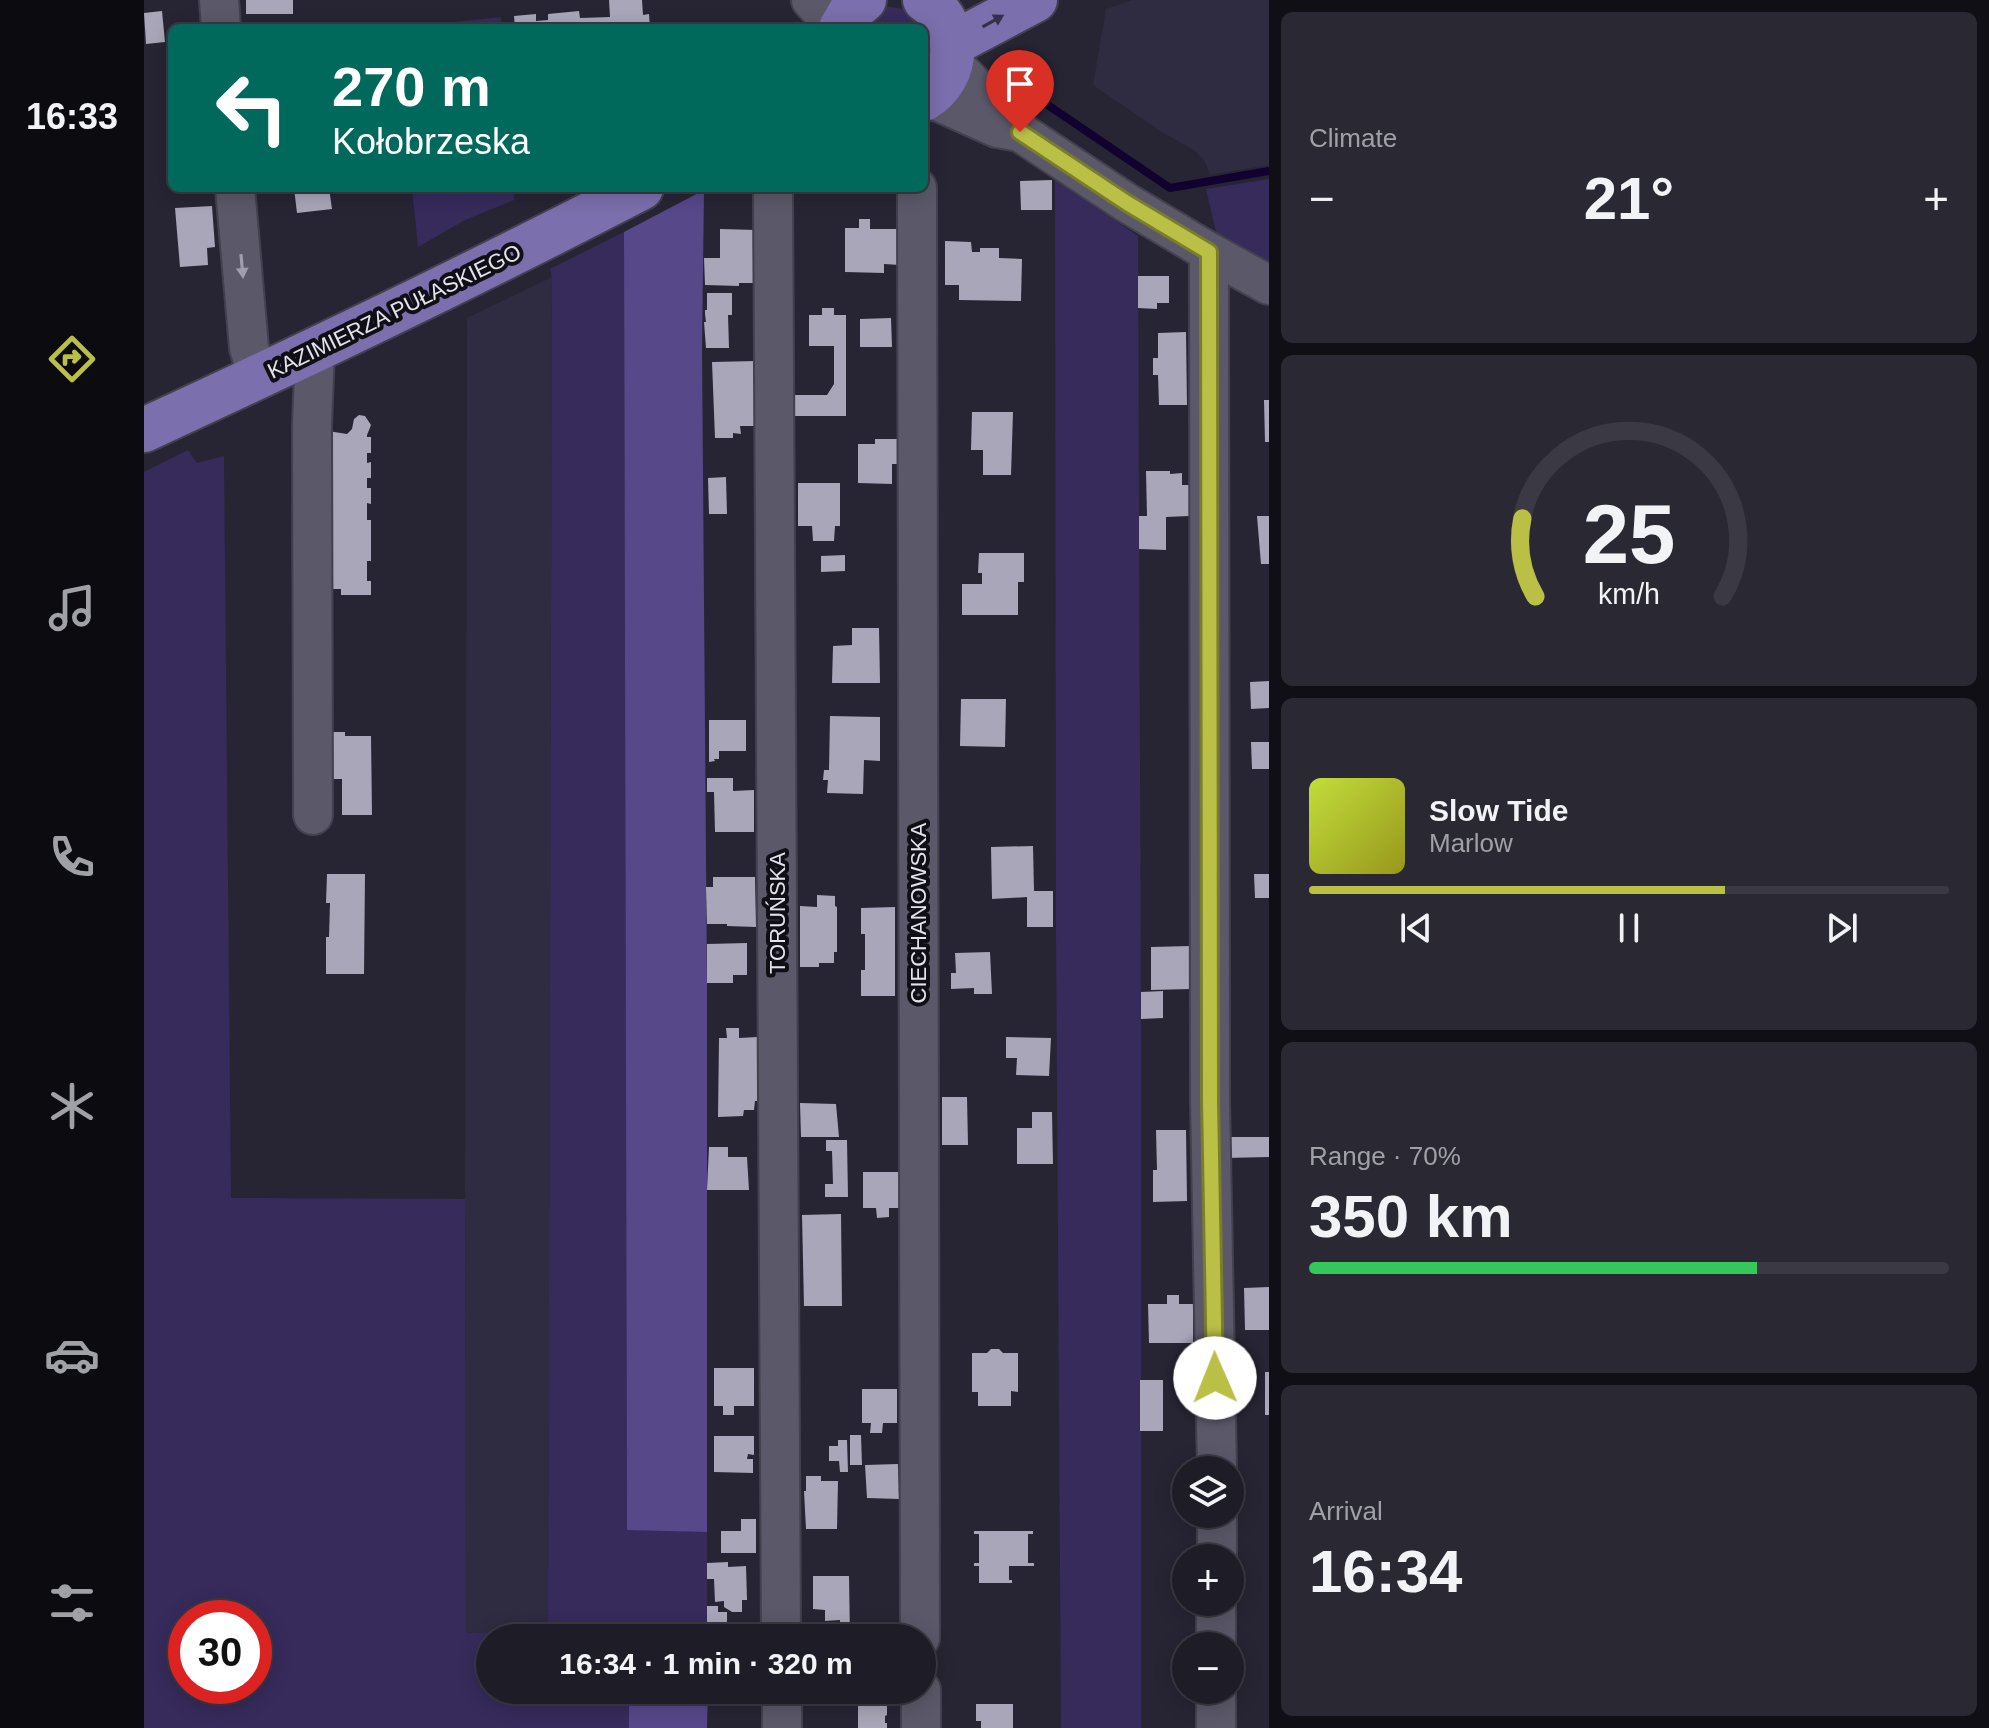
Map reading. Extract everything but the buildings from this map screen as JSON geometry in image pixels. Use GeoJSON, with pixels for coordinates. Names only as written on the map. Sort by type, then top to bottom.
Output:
{"type":"FeatureCollection","features":[{"type":"Feature","properties":{"kind":"main road"},"geometry":{"type":"LineString","coordinates":[[842,24],[864,0]]}},
{"type":"Feature","properties":{"kind":"main road"},"geometry":{"type":"LineString","coordinates":[[941,45],[1035,0]]}},
{"type":"Feature","properties":{"kind":"main road","name":"KAZIMIERZA PUŁASKIEGO"},"geometry":{"type":"LineString","coordinates":[[144,430],[491,265],[633,192]]}},
{"type":"Feature","properties":{"kind":"street"},"geometry":{"type":"LineString","coordinates":[[219,0],[221,24]]}},
{"type":"Feature","properties":{"kind":"street"},"geometry":{"type":"LineString","coordinates":[[811,0],[835,24]]}},
{"type":"Feature","properties":{"kind":"street"},"geometry":{"type":"LineString","coordinates":[[941,45],[979,90],[1010,115],[1020,132],[1127,203],[1269,285]]}},
{"type":"Feature","properties":{"kind":"street"},"geometry":{"type":"LineString","coordinates":[[235,192],[249,348],[258,377]]}},
{"type":"Feature","properties":{"kind":"street","name":"TORUŃSKA"},"geometry":{"type":"LineString","coordinates":[[773,192],[781,1624]]}},
{"type":"Feature","properties":{"kind":"street","name":"CIECHANOWSKA"},"geometry":{"type":"LineString","coordinates":[[917,192],[920,1624]]}},
{"type":"Feature","properties":{"kind":"street"},"geometry":{"type":"LineString","coordinates":[[1209,252],[1210,1100],[1217,1456]]}},
{"type":"Feature","properties":{"kind":"street"},"geometry":{"type":"LineString","coordinates":[[313,815],[312,374],[315,349]]}},
{"type":"Feature","properties":{"kind":"street"},"geometry":{"type":"LineString","coordinates":[[782,1704],[782,1728]]}},
{"type":"Feature","properties":{"kind":"street"},"geometry":{"type":"LineString","coordinates":[[921,1704],[921,1728]]}},
{"type":"Feature","properties":{"kind":"street"},"geometry":{"type":"LineString","coordinates":[[1216,1704],[1216,1728]]}},
{"type":"Feature","properties":{"kind":"shaded area"},"geometry":{"type":"Polygon","coordinates":[[[1132,0],[1269,0],[1269,165],[1210,175],[1205,161],[1195,151],[1093,85],[1106,9],[1132,0]]]}},
{"type":"Feature","properties":{"kind":"shaded area"},"geometry":{"type":"Polygon","coordinates":[[[900,8],[926,24],[860,24],[877,10],[900,8]]]}},
{"type":"Feature","properties":{"kind":"shaded area"},"geometry":{"type":"Polygon","coordinates":[[[501,17],[502,24],[435,24],[501,17]]]}},
{"type":"Feature","properties":{"kind":"shaded area"},"geometry":{"type":"Polygon","coordinates":[[[928,27],[934,39],[932,63],[928,69],[928,27]]]}},
{"type":"Feature","properties":{"kind":"shaded area"},"geometry":{"type":"Polygon","coordinates":[[[1269,179],[1269,265],[1218,240],[1206,189],[1269,179]]]}},
{"type":"Feature","properties":{"kind":"shaded area"},"geometry":{"type":"Polygon","coordinates":[[[1055,180],[1138,236],[1141,1728],[1061,1728],[1055,180]]]}},
{"type":"Feature","properties":{"kind":"shaded area"},"geometry":{"type":"Polygon","coordinates":[[[412,192],[513,192],[514,200],[465,220],[418,247],[412,192]]]}},
{"type":"Feature","properties":{"kind":"shaded area"},"geometry":{"type":"Polygon","coordinates":[[[704,192],[707,1532],[627,1530],[624,232],[704,192]]]}},
{"type":"Feature","properties":{"kind":"shaded area"},"geometry":{"type":"Polygon","coordinates":[[[624,232],[627,1529],[707,1532],[707,1624],[548,1624],[550,269],[624,232]]]}},
{"type":"Feature","properties":{"kind":"shaded area"},"geometry":{"type":"Polygon","coordinates":[[[552,277],[548,1624],[476,1624],[476,1634],[466,1634],[465,1199],[467,318],[552,277]]]}},
{"type":"Feature","properties":{"kind":"shaded area"},"geometry":{"type":"Polygon","coordinates":[[[188,450],[197,463],[224,456],[231,1198],[465,1199],[466,1633],[476,1633],[476,1704],[629,1704],[629,1728],[144,1728],[144,472],[188,450]]]}},
{"type":"Feature","properties":{"kind":"shaded area"},"geometry":{"type":"Polygon","coordinates":[[[629,1704],[708,1704],[707,1728],[629,1728],[629,1704]]]}},
{"type":"Feature","properties":{"kind":"waterway"},"geometry":{"type":"LineString","coordinates":[[1008,78],[1170,188],[1269,171]]}},
{"type":"Feature","properties":{"kind":"route"},"geometry":{"type":"LineString","coordinates":[[1020,132],[1127,203],[1209,252],[1210,1100],[1215,1378]]}}]}
